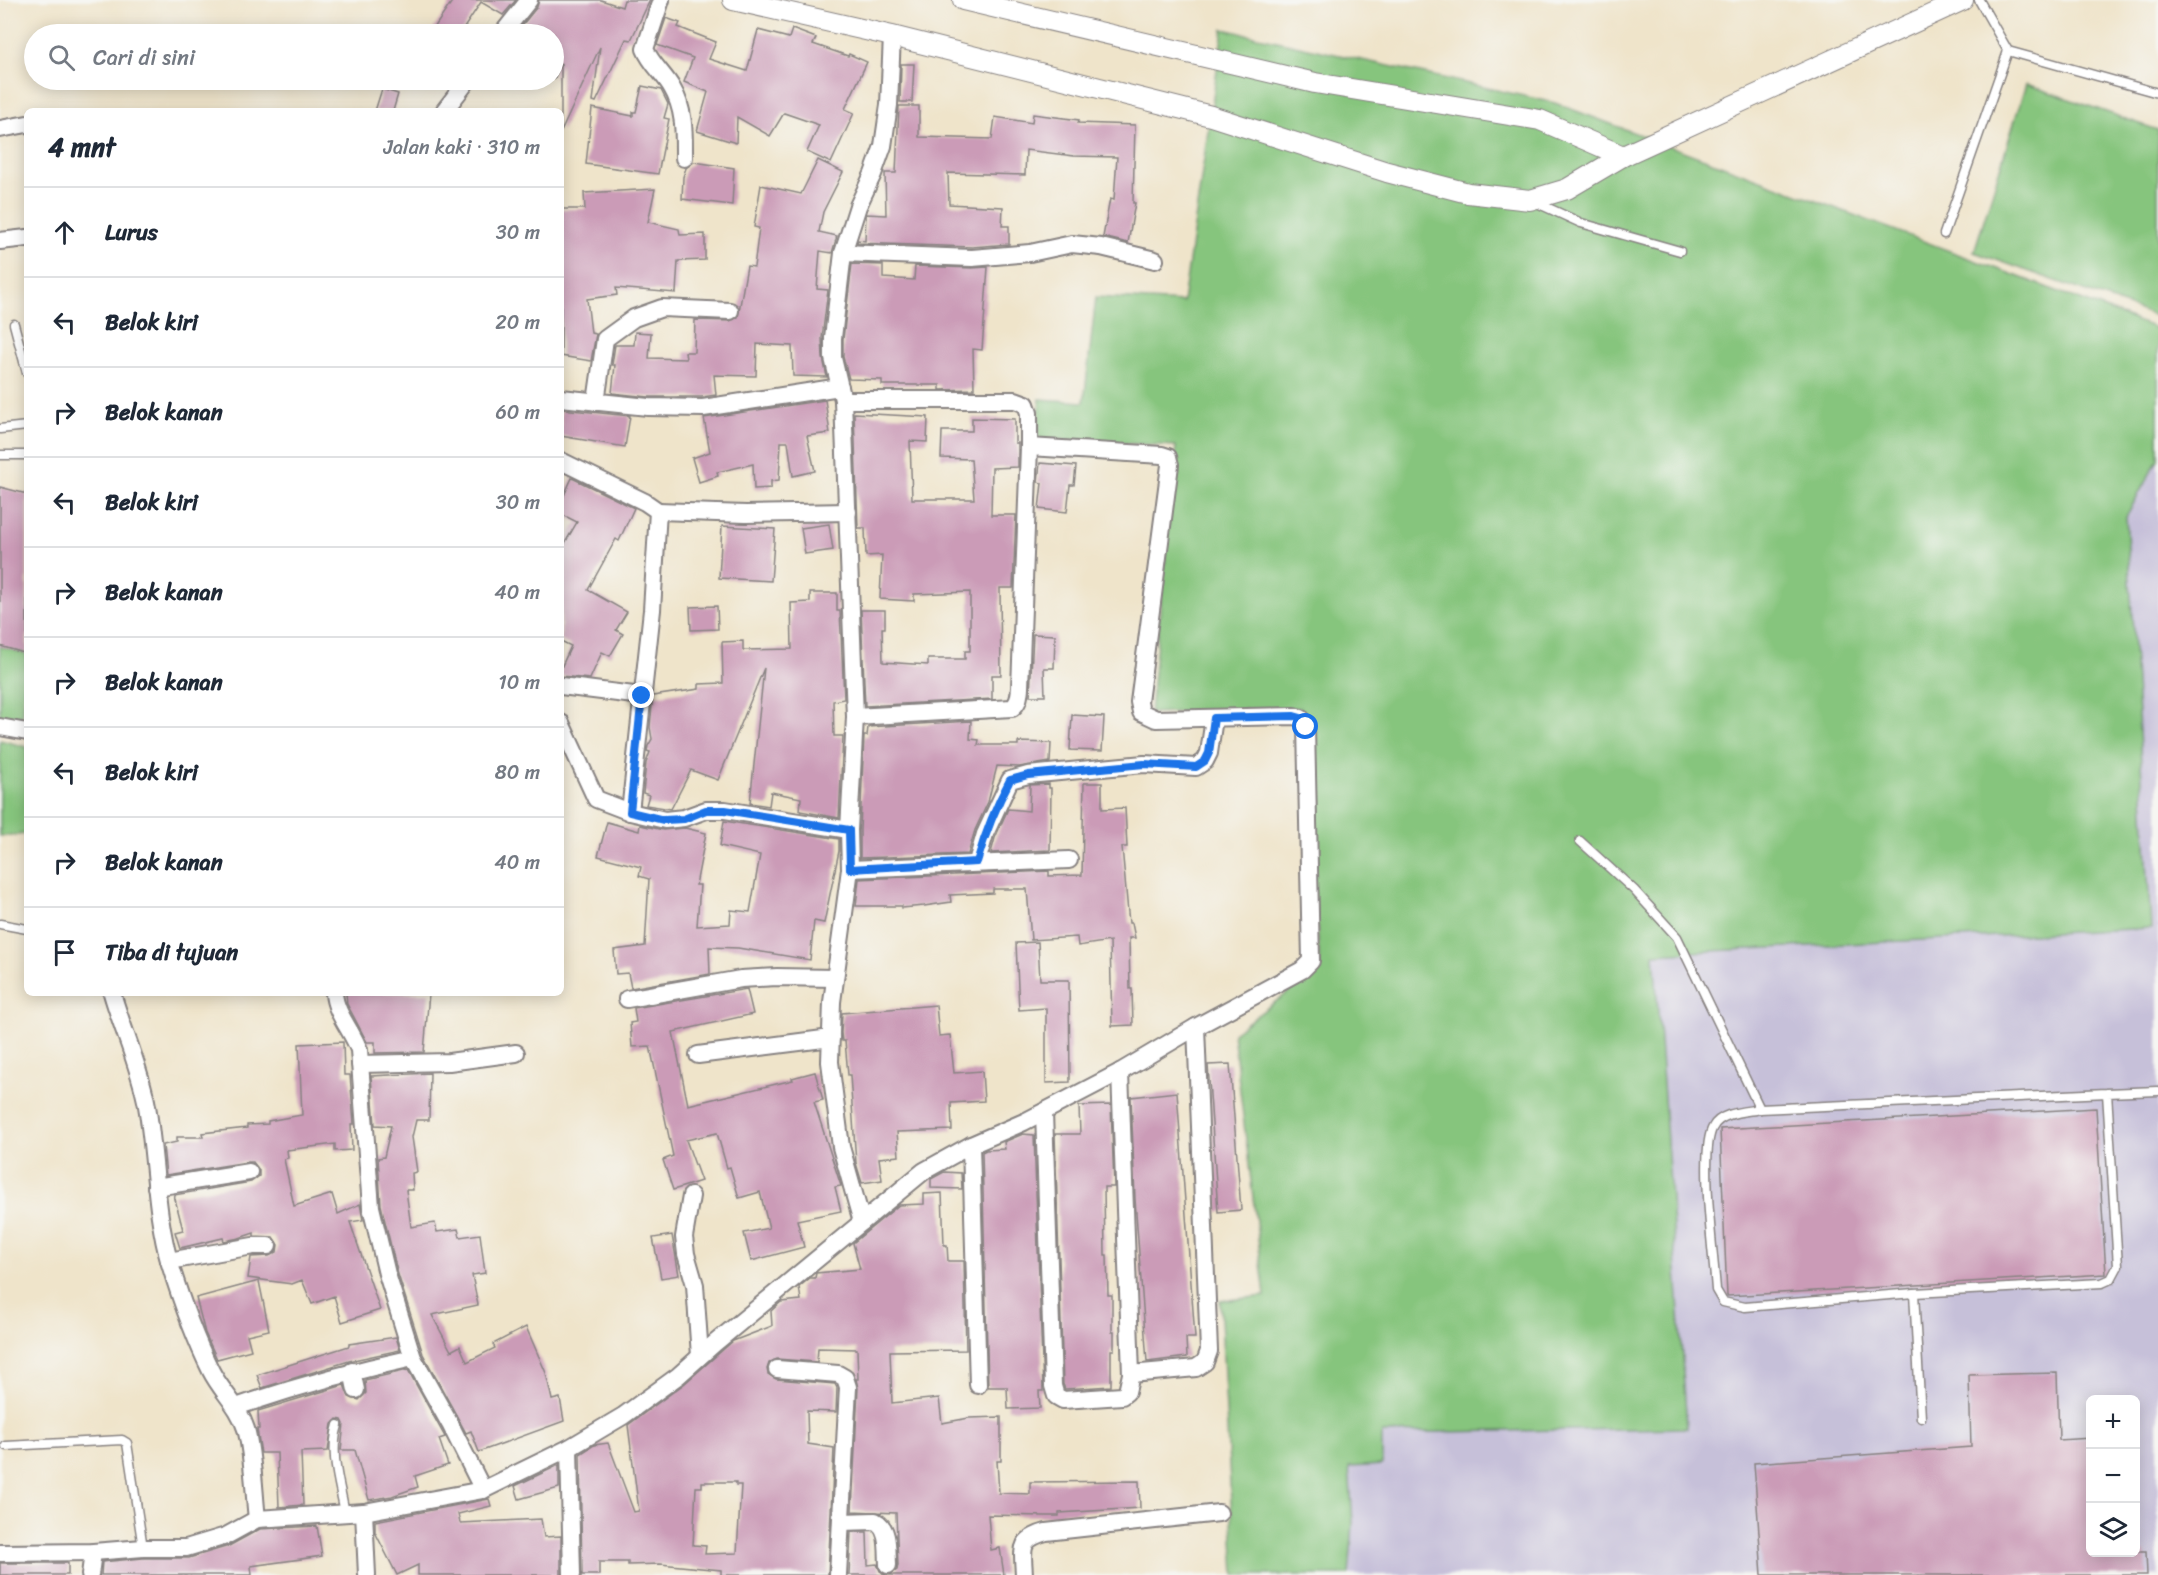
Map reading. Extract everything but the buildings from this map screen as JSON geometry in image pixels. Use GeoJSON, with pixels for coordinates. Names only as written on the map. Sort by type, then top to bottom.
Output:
{"type":"FeatureCollection","features":[{"type":"Feature","properties":{"kind":"street"},"geometry":{"type":"LineString","coordinates":[[510,24],[529,0]]}},
{"type":"Feature","properties":{"kind":"street"},"geometry":{"type":"LineString","coordinates":[[661,0],[645,49],[672,88],[681,112],[684,130],[684,158]]}},
{"type":"Feature","properties":{"kind":"street"},"geometry":{"type":"LineString","coordinates":[[733,0],[892,36],[1211,116],[1387,172],[1468,193],[1530,200],[1567,189],[1623,156],[1963,0]]}},
{"type":"Feature","properties":{"kind":"street"},"geometry":{"type":"LineString","coordinates":[[963,0],[1315,84],[1540,120],[1623,156]]}},
{"type":"Feature","properties":{"kind":"street"},"geometry":{"type":"LineString","coordinates":[[862,1222],[841,1147],[830,1062],[835,978],[850,869],[849,830],[855,717],[842,394],[833,358],[833,338],[843,253],[858,206],[883,147],[889,105],[892,36]]}},
{"type":"Feature","properties":{"kind":"street"},"geometry":{"type":"LineString","coordinates":[[446,108],[460,90]]}},
{"type":"Feature","properties":{"kind":"street"},"geometry":{"type":"LineString","coordinates":[[0,129],[24,125]]}},
{"type":"Feature","properties":{"kind":"street"},"geometry":{"type":"LineString","coordinates":[[0,241],[24,238]]}},
{"type":"Feature","properties":{"kind":"street"},"geometry":{"type":"LineString","coordinates":[[843,253],[972,258],[1030,253],[1072,244],[1101,247],[1155,260]]}},
{"type":"Feature","properties":{"kind":"street"},"geometry":{"type":"LineString","coordinates":[[596,402],[605,339],[634,318],[662,308],[730,311]]}},
{"type":"Feature","properties":{"kind":"street"},"geometry":{"type":"LineString","coordinates":[[564,399],[648,407],[703,408],[842,394],[1015,400],[1026,404],[1029,413],[1029,447],[1019,701],[1012,708],[855,717]]}},
{"type":"Feature","properties":{"kind":"street"},"geometry":{"type":"LineString","coordinates":[[0,1553],[186,1548],[226,1536],[257,1519],[364,1512],[483,1490],[569,1448],[623,1416],[678,1376],[924,1171],[971,1145],[1044,1112],[1120,1072],[1196,1027],[1302,970],[1311,961],[1306,727],[1301,718],[1294,716],[1156,719],[1141,712],[1139,702],[1170,465],[1168,457],[1029,447]]}},
{"type":"Feature","properties":{"kind":"street"},"geometry":{"type":"LineString","coordinates":[[564,462],[645,502],[658,511],[848,512]]}},
{"type":"Feature","properties":{"kind":"street"},"geometry":{"type":"LineString","coordinates":[[630,812],[652,610],[658,511]]}},
{"type":"Feature","properties":{"kind":"street"},"geometry":{"type":"LineString","coordinates":[[564,686],[642,696]]}},
{"type":"Feature","properties":{"kind":"street"},"geometry":{"type":"LineString","coordinates":[[977,862],[988,826],[1010,780],[1028,775],[1144,764],[1196,767],[1205,761],[1209,753],[1214,718]]}},
{"type":"Feature","properties":{"kind":"street"},"geometry":{"type":"LineString","coordinates":[[0,727],[24,731]]}},
{"type":"Feature","properties":{"kind":"street"},"geometry":{"type":"LineString","coordinates":[[564,730],[596,799],[630,812],[664,820],[684,819],[706,810],[725,810],[849,830]]}},
{"type":"Feature","properties":{"kind":"street"},"geometry":{"type":"LineString","coordinates":[[850,869],[1069,860]]}},
{"type":"Feature","properties":{"kind":"street"},"geometry":{"type":"LineString","coordinates":[[627,999],[741,979],[835,978]]}},
{"type":"Feature","properties":{"kind":"street"},"geometry":{"type":"LineString","coordinates":[[113,996],[139,1073],[146,1102],[156,1187],[170,1261],[191,1327],[212,1373],[236,1407],[247,1430],[257,1519]]}},
{"type":"Feature","properties":{"kind":"street"},"geometry":{"type":"LineString","coordinates":[[335,996],[359,1050],[371,1207],[387,1274],[413,1358],[483,1490]]}},
{"type":"Feature","properties":{"kind":"street"},"geometry":{"type":"LineString","coordinates":[[1131,1374],[1196,1368],[1205,1362],[1209,1352],[1196,1027]]}},
{"type":"Feature","properties":{"kind":"street"},"geometry":{"type":"LineString","coordinates":[[698,1055],[831,1038]]}},
{"type":"Feature","properties":{"kind":"street"},"geometry":{"type":"LineString","coordinates":[[360,1064],[438,1062],[516,1053]]}},
{"type":"Feature","properties":{"kind":"street"},"geometry":{"type":"LineString","coordinates":[[1044,1112],[1053,1386],[1056,1396],[1063,1400],[1122,1396],[1127,1392],[1131,1374],[1120,1072]]}},
{"type":"Feature","properties":{"kind":"street"},"geometry":{"type":"LineString","coordinates":[[971,1145],[978,1385]]}},
{"type":"Feature","properties":{"kind":"street"},"geometry":{"type":"LineString","coordinates":[[156,1187],[249,1172]]}},
{"type":"Feature","properties":{"kind":"street"},"geometry":{"type":"LineString","coordinates":[[691,1196],[684,1236],[686,1254],[695,1285],[700,1356]]}},
{"type":"Feature","properties":{"kind":"street"},"geometry":{"type":"LineString","coordinates":[[170,1261],[253,1246],[268,1246]]}},
{"type":"Feature","properties":{"kind":"street"},"geometry":{"type":"LineString","coordinates":[[236,1407],[352,1371],[413,1358]]}},
{"type":"Feature","properties":{"kind":"street"},"geometry":{"type":"LineString","coordinates":[[777,1369],[838,1374],[845,1378],[848,1387],[838,1575]]}},
{"type":"Feature","properties":{"kind":"street"},"geometry":{"type":"LineString","coordinates":[[352,1371],[356,1390]]}},
{"type":"Feature","properties":{"kind":"street"},"geometry":{"type":"LineString","coordinates":[[569,1448],[572,1575]]}},
{"type":"Feature","properties":{"kind":"street"},"geometry":{"type":"LineString","coordinates":[[364,1512],[367,1575]]}},
{"type":"Feature","properties":{"kind":"street"},"geometry":{"type":"LineString","coordinates":[[1024,1575],[1022,1548],[1025,1541],[1032,1536],[1046,1532],[1220,1513]]}},
{"type":"Feature","properties":{"kind":"street"},"geometry":{"type":"LineString","coordinates":[[841,1522],[875,1521],[879,1523],[886,1533],[888,1565]]}},
{"type":"Feature","properties":{"kind":"street"},"geometry":{"type":"LineString","coordinates":[[90,1575],[93,1552]]}},
{"type":"Feature","properties":{"kind":"lane"},"geometry":{"type":"LineString","coordinates":[[1979,0],[2008,51],[2158,93]]}},
{"type":"Feature","properties":{"kind":"lane"},"geometry":{"type":"LineString","coordinates":[[1944,234],[2008,51]]}},
{"type":"Feature","properties":{"kind":"lane"},"geometry":{"type":"LineString","coordinates":[[1530,200],[1581,224],[1680,251]]}},
{"type":"Feature","properties":{"kind":"lane"},"geometry":{"type":"LineString","coordinates":[[14,324],[24,362]]}},
{"type":"Feature","properties":{"kind":"lane"},"geometry":{"type":"LineString","coordinates":[[0,429],[24,426]]}},
{"type":"Feature","properties":{"kind":"lane"},"geometry":{"type":"LineString","coordinates":[[0,455],[24,455]]}},
{"type":"Feature","properties":{"kind":"lane"},"geometry":{"type":"LineString","coordinates":[[1580,841],[1634,890],[1677,937],[1760,1109]]}},
{"type":"Feature","properties":{"kind":"lane"},"geometry":{"type":"LineString","coordinates":[[0,924],[24,928]]}},
{"type":"Feature","properties":{"kind":"lane"},"geometry":{"type":"LineString","coordinates":[[2107,1093],[2118,1266],[2111,1279],[2102,1283],[1914,1293],[1745,1307],[1723,1302],[1716,1290],[1706,1158],[1713,1127],[1726,1116],[1760,1109],[2158,1090]]}},
{"type":"Feature","properties":{"kind":"lane"},"geometry":{"type":"LineString","coordinates":[[1914,1293],[1921,1418]]}},
{"type":"Feature","properties":{"kind":"lane"},"geometry":{"type":"LineString","coordinates":[[339,1425],[335,1435],[334,1450],[345,1513]]}},
{"type":"Feature","properties":{"kind":"lane"},"geometry":{"type":"LineString","coordinates":[[6,1446],[122,1440],[127,1443],[143,1548]]}},
{"type":"Feature","properties":{"kind":"shaded area"},"geometry":{"type":"Polygon","coordinates":[[[2158,459],[2158,1575],[1349,1575],[1353,1523],[1348,1467],[1382,1465],[1382,1433],[1687,1428],[1654,954],[2151,927],[2126,517],[2158,459]]]}},
{"type":"Feature","properties":{"kind":"green space"},"geometry":{"type":"Polygon","coordinates":[[[1223,29],[1555,103],[2158,329],[2158,459],[2126,517],[2151,928],[1654,954],[1687,1428],[1382,1433],[1382,1465],[1349,1467],[1353,1523],[1349,1575],[1235,1575],[1220,1301],[1265,1296],[1233,1033],[1320,969],[1301,708],[1150,713],[1176,446],[1038,439],[1040,399],[1084,402],[1096,297],[1183,302],[1223,29]]]}},
{"type":"Feature","properties":{"kind":"green space"},"geometry":{"type":"Polygon","coordinates":[[[2026,84],[2158,130],[2158,317],[1974,252],[2026,84]]]}},
{"type":"Feature","properties":{"kind":"green space"},"geometry":{"type":"Polygon","coordinates":[[[0,646],[24,653],[24,690],[21,727],[0,722],[0,646]]]}},
{"type":"Feature","properties":{"kind":"green space"},"geometry":{"type":"Polygon","coordinates":[[[0,740],[24,746],[24,834],[0,836],[0,740]]]}},
{"type":"Feature","properties":{"kind":"route"},"geometry":{"type":"LineString","coordinates":[[642,696],[630,812],[664,820],[684,819],[706,810],[725,810],[849,830],[850,869],[977,862],[985,834],[1010,780],[1028,775],[1144,764],[1196,767],[1205,761],[1209,753],[1214,718],[1294,716],[1301,718],[1306,727]]}}]}
